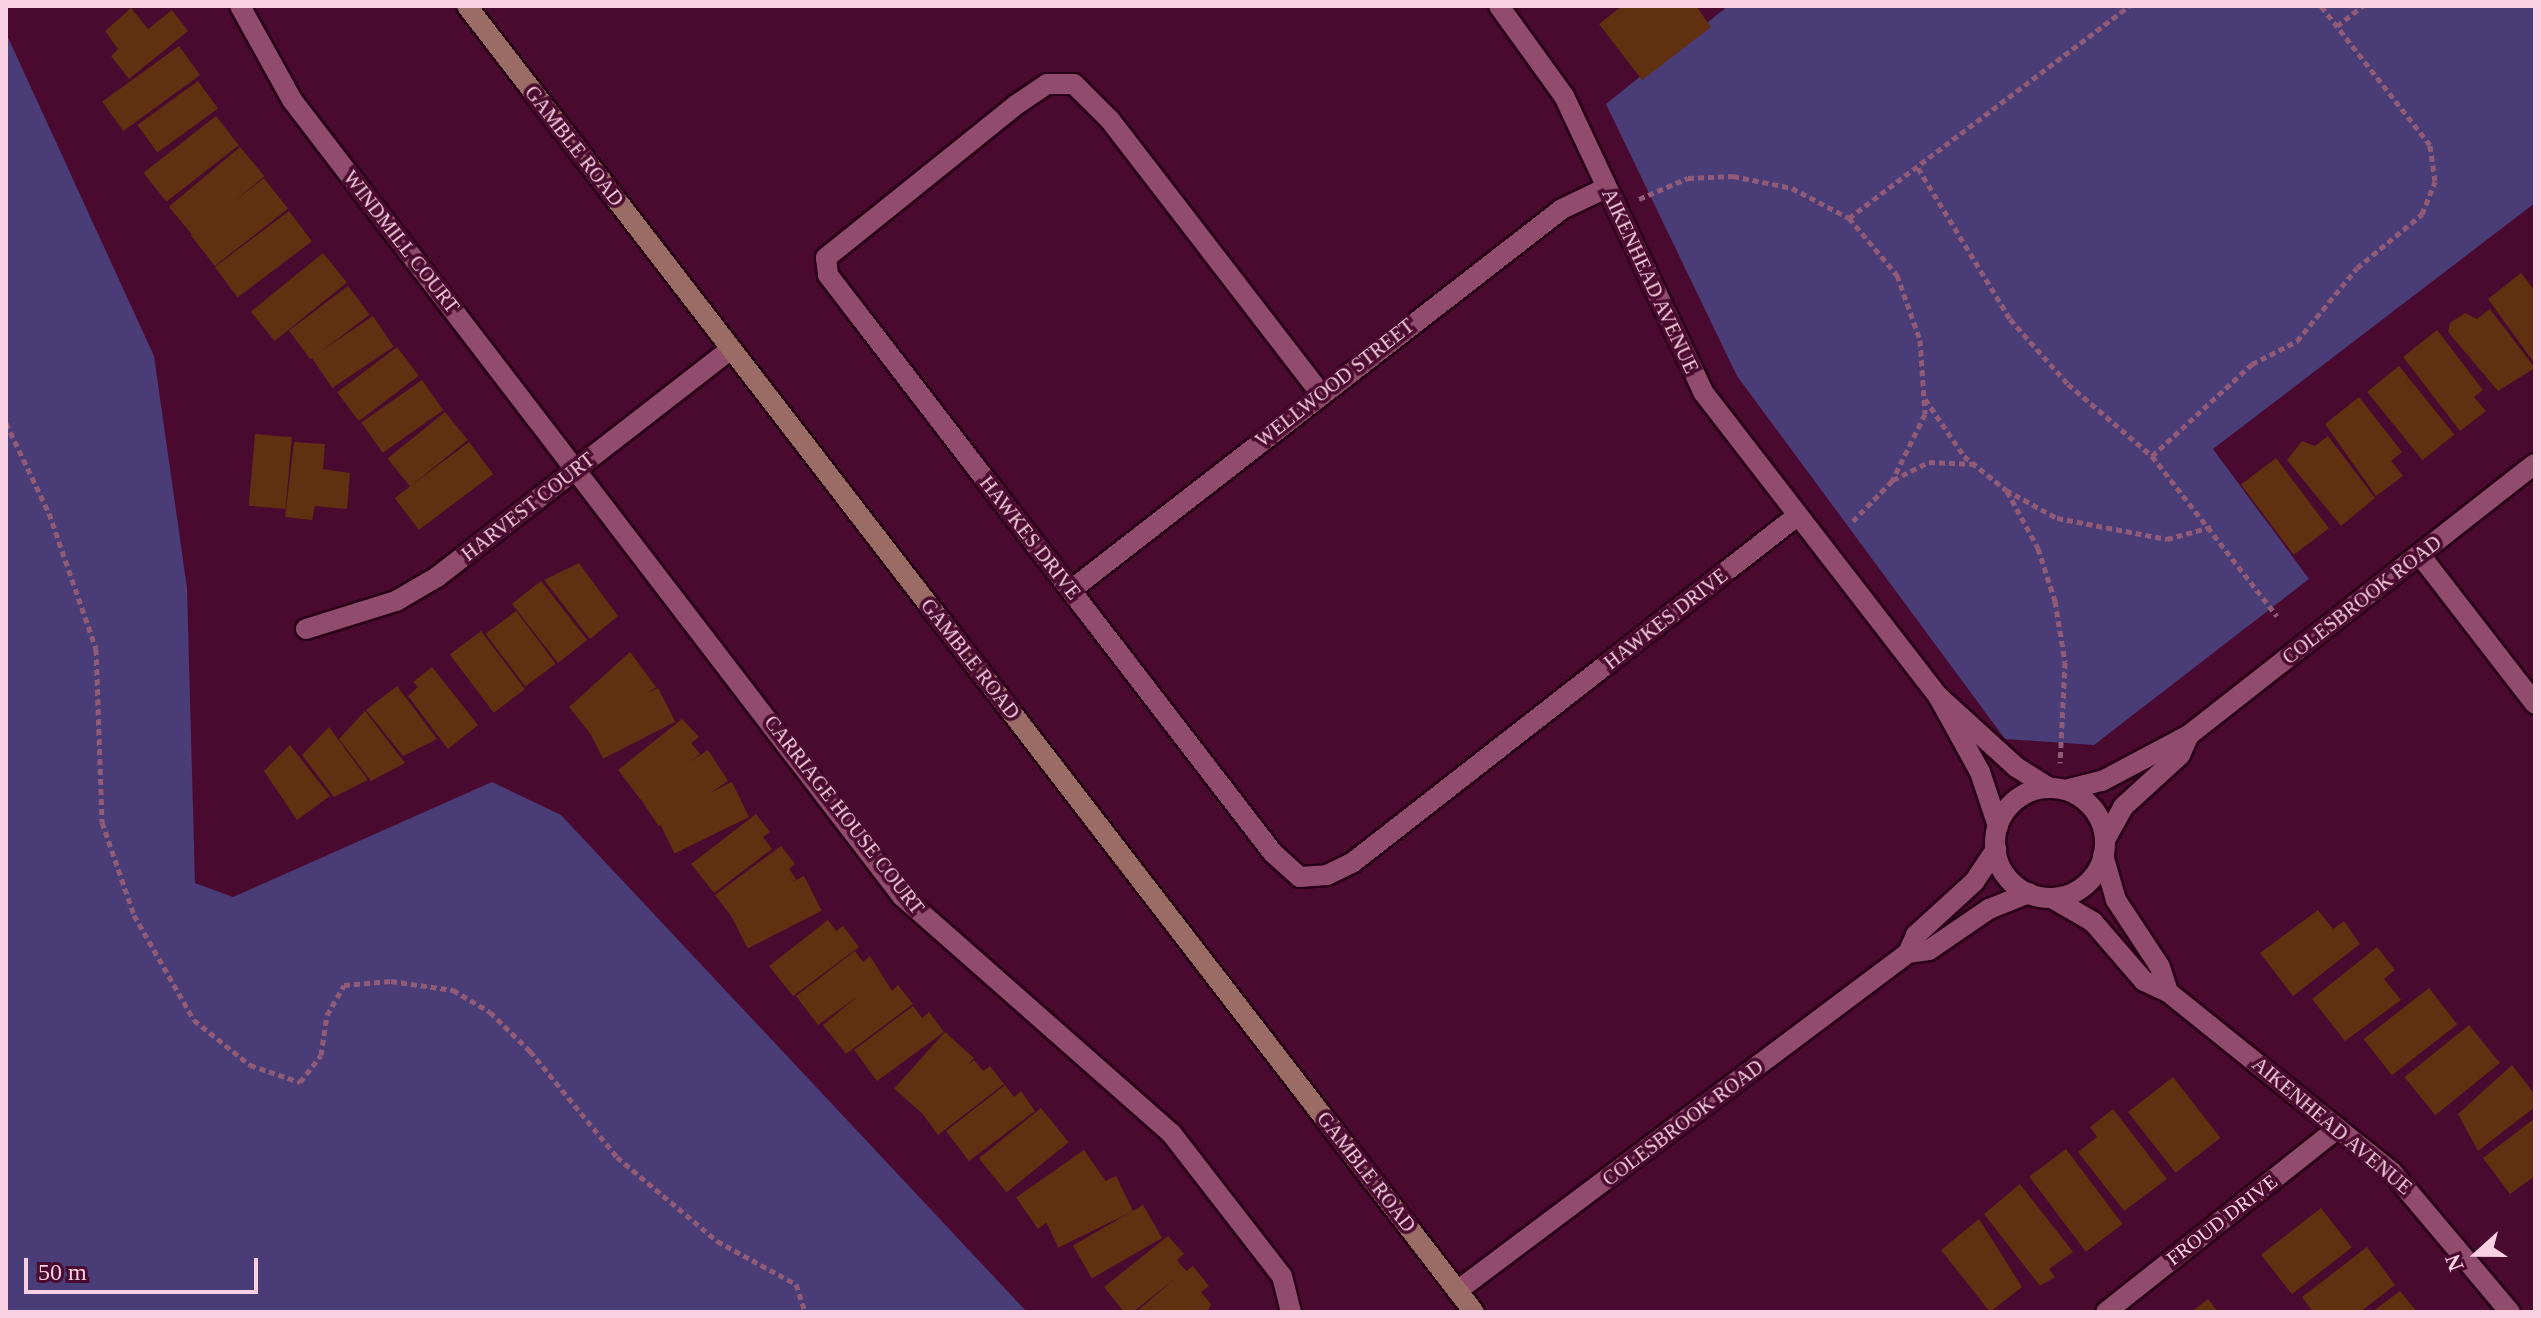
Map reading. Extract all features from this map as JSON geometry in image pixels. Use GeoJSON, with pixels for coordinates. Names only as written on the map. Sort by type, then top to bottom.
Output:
{"type":"FeatureCollection","features":[{"type":"Feature","properties":{"kind":"main road","name":"GAMBLE ROAD"},"geometry":{"type":"LineString","coordinates":[[467,6],[1474,1312]]}},
{"type":"Feature","properties":{"kind":"street","name":"WINDMILL COURT"},"geometry":{"type":"LineString","coordinates":[[240,6],[292,100],[577,470]]}},
{"type":"Feature","properties":{"kind":"street","name":"AIKENHEAD AVENUE"},"geometry":{"type":"LineString","coordinates":[[1499,6],[1564,96],[1687,365],[1797,516],[1938,696],[1980,772],[1998,826]]}},
{"type":"Feature","properties":{"kind":"street","name":"HAWKES DRIVE"},"geometry":{"type":"LineString","coordinates":[[1321,394],[1109,119],[1074,84],[1060,82],[1036,91],[848,235],[826,258],[828,275],[1285,869],[1300,877],[1327,875],[1352,863],[1797,516]]}},
{"type":"Feature","properties":{"kind":"street","name":"WELLWOOD STREET"},"geometry":{"type":"LineString","coordinates":[[1071,590],[1562,209],[1606,188]]}},
{"type":"Feature","properties":{"kind":"street","name":"HARVEST COURT"},"geometry":{"type":"LineString","coordinates":[[306,629],[396,601],[437,577],[731,349]]}},
{"type":"Feature","properties":{"kind":"street","name":"COLESBROOK ROAD"},"geometry":{"type":"LineString","coordinates":[[2057,789],[2102,781],[2189,735],[2535,464]]}},
{"type":"Feature","properties":{"kind":"street","name":"CARRIAGE HOUSE COURT"},"geometry":{"type":"LineString","coordinates":[[577,470],[902,896],[1171,1133],[1282,1276],[1291,1312]]}},
{"type":"Feature","properties":{"kind":"street"},"geometry":{"type":"LineString","coordinates":[[2420,555],[2535,704]]}},
{"type":"Feature","properties":{"kind":"street","name":"AIKENHEAD AVENUE"},"geometry":{"type":"LineString","coordinates":[[1938,696],[2005,758],[2057,789]]}},
{"type":"Feature","properties":{"kind":"street","name":"COLESBROOK ROAD"},"geometry":{"type":"LineString","coordinates":[[2104,848],[2117,815],[2180,755],[2189,735]]}},
{"type":"Feature","properties":{"kind":"street"},"geometry":{"type":"LineString","coordinates":[[2057,789],[2092,807],[2104,848],[2084,886],[2052,898],[2029,893],[2007,877],[1996,849],[1998,826],[2019,797],[2057,789]]}},
{"type":"Feature","properties":{"kind":"street","name":"AIKENHEAD AVENUE"},"geometry":{"type":"LineString","coordinates":[[2104,848],[2116,900],[2160,967],[2168,992]]}},
{"type":"Feature","properties":{"kind":"street","name":"COLESBROOK ROAD"},"geometry":{"type":"LineString","coordinates":[[1908,953],[1916,935],[1974,882],[1996,849]]}},
{"type":"Feature","properties":{"kind":"street","name":"COLESBROOK ROAD"},"geometry":{"type":"LineString","coordinates":[[1457,1291],[1908,953],[1929,950],[1989,909],[2029,893]]}},
{"type":"Feature","properties":{"kind":"street","name":"AIKENHEAD AVENUE"},"geometry":{"type":"LineString","coordinates":[[2052,898],[2093,922],[2144,981],[2168,992],[2338,1128],[2417,1196],[2510,1312]]}},
{"type":"Feature","properties":{"kind":"street","name":"FROUD DRIVE"},"geometry":{"type":"LineString","coordinates":[[2106,1312],[2338,1128]]}},
{"type":"Feature","properties":{"kind":"path"},"geometry":{"type":"LineString","coordinates":[[1849,218],[2129,6]]}},
{"type":"Feature","properties":{"kind":"path"},"geometry":{"type":"LineString","coordinates":[[2152,456],[2252,364],[2297,341],[2357,268],[2422,214],[2435,181],[2430,145],[2321,6]]}},
{"type":"Feature","properties":{"kind":"path"},"geometry":{"type":"LineString","coordinates":[[2337,26],[2363,6]]}},
{"type":"Feature","properties":{"kind":"path"},"geometry":{"type":"LineString","coordinates":[[1918,168],[2010,319],[2068,384],[2152,456],[2211,527],[2277,616]]}},
{"type":"Feature","properties":{"kind":"path"},"geometry":{"type":"LineString","coordinates":[[1638,199],[1688,178],[1733,176],[1792,188],[1849,218],[1897,275],[1920,340],[1925,414],[1892,481],[1852,522]]}},
{"type":"Feature","properties":{"kind":"path"},"geometry":{"type":"LineString","coordinates":[[1924,398],[1974,464],[2006,490],[2057,518],[2118,534],[2167,539],[2211,527]]}},
{"type":"Feature","properties":{"kind":"path"},"geometry":{"type":"LineString","coordinates":[[6,423],[49,513],[96,649],[102,822],[134,915],[194,1020],[250,1065],[300,1082],[321,1055],[327,1015],[344,985],[391,981],[453,990],[490,1012],[530,1051],[617,1157],[717,1241],[796,1284],[805,1312]]}},
{"type":"Feature","properties":{"kind":"path"},"geometry":{"type":"LineString","coordinates":[[1892,481],[1929,462],[1974,464]]}},
{"type":"Feature","properties":{"kind":"path"},"geometry":{"type":"LineString","coordinates":[[2006,490],[2038,548],[2055,601],[2065,662],[2060,763]]}},
{"type":"Feature","properties":{"kind":"shaded area"},"geometry":{"type":"Polygon","coordinates":[[[1728,6],[2535,6],[2535,203],[2213,449],[2309,579],[2094,745],[2005,739],[1737,376],[1606,104],[1728,6]]]}},
{"type":"Feature","properties":{"kind":"shaded area"},"geometry":{"type":"Polygon","coordinates":[[[6,33],[154,356],[187,588],[195,883],[233,897],[492,782],[561,815],[1027,1312],[6,1312],[6,33]]]}},
{"type":"Feature","properties":{"kind":"building"},"geometry":{"type":"Polygon","coordinates":[[[1622,6],[1696,6],[1711,27],[1642,80],[1599,24],[1622,6]]]}},
{"type":"Feature","properties":{"kind":"building"},"geometry":{"type":"Polygon","coordinates":[[[131,8],[148,29],[172,10],[188,31],[129,79],[111,56],[118,49],[105,31],[131,8]]]}},
{"type":"Feature","properties":{"kind":"building"},"geometry":{"type":"Polygon","coordinates":[[[179,46],[200,75],[123,131],[102,102],[179,46]]]}},
{"type":"Feature","properties":{"kind":"building"},"geometry":{"type":"Polygon","coordinates":[[[198,81],[218,109],[157,153],[137,125],[198,81]]]}},
{"type":"Feature","properties":{"kind":"building"},"geometry":{"type":"Polygon","coordinates":[[[216,116],[239,145],[166,202],[144,173],[216,116]]]}},
{"type":"Feature","properties":{"kind":"building"},"geometry":{"type":"Polygon","coordinates":[[[240,147],[264,176],[193,236],[169,207],[240,147]]]}},
{"type":"Feature","properties":{"kind":"building"},"geometry":{"type":"Polygon","coordinates":[[[264,178],[288,209],[215,266],[191,235],[264,178]]]}},
{"type":"Feature","properties":{"kind":"building"},"geometry":{"type":"Polygon","coordinates":[[[289,211],[312,241],[238,297],[215,267],[289,211]]]}},
{"type":"Feature","properties":{"kind":"building"},"geometry":{"type":"Polygon","coordinates":[[[323,253],[347,283],[275,341],[251,312],[323,253]]]}},
{"type":"Feature","properties":{"kind":"building"},"geometry":{"type":"Polygon","coordinates":[[[2521,273],[2535,291],[2535,364],[2488,299],[2521,273]]]}},
{"type":"Feature","properties":{"kind":"building"},"geometry":{"type":"Polygon","coordinates":[[[348,286],[370,315],[311,359],[289,331],[348,286]]]}},
{"type":"Feature","properties":{"kind":"building"},"geometry":{"type":"Polygon","coordinates":[[[2490,309],[2535,368],[2498,391],[2448,332],[2450,323],[2465,313],[2477,319],[2490,309]]]}},
{"type":"Feature","properties":{"kind":"building"},"geometry":{"type":"Polygon","coordinates":[[[373,316],[394,347],[332,388],[312,357],[373,316]]]}},
{"type":"Feature","properties":{"kind":"building"},"geometry":{"type":"Polygon","coordinates":[[[2437,330],[2483,390],[2474,397],[2486,411],[2460,431],[2403,357],[2437,330]]]}},
{"type":"Feature","properties":{"kind":"building"},"geometry":{"type":"Polygon","coordinates":[[[397,347],[419,376],[359,421],[337,392],[397,347]]]}},
{"type":"Feature","properties":{"kind":"building"},"geometry":{"type":"Polygon","coordinates":[[[2399,366],[2454,434],[2423,460],[2367,392],[2399,366]]]}},
{"type":"Feature","properties":{"kind":"building"},"geometry":{"type":"Polygon","coordinates":[[[422,380],[443,410],[383,453],[361,422],[422,380]]]}},
{"type":"Feature","properties":{"kind":"building"},"geometry":{"type":"Polygon","coordinates":[[[2359,397],[2402,452],[2391,461],[2403,476],[2376,496],[2325,424],[2359,397]]]}},
{"type":"Feature","properties":{"kind":"building"},"geometry":{"type":"Polygon","coordinates":[[[445,412],[468,440],[410,487],[387,459],[445,412]]]}},
{"type":"Feature","properties":{"kind":"building"},"geometry":{"type":"Polygon","coordinates":[[[255,434],[292,437],[286,509],[249,506],[255,434]]]}},
{"type":"Feature","properties":{"kind":"building"},"geometry":{"type":"Polygon","coordinates":[[[2328,436],[2375,498],[2341,526],[2287,460],[2302,441],[2315,446],[2328,436]]]}},
{"type":"Feature","properties":{"kind":"building"},"geometry":{"type":"Polygon","coordinates":[[[294,442],[325,444],[323,469],[350,473],[347,509],[315,506],[312,520],[285,517],[294,442]]]}},
{"type":"Feature","properties":{"kind":"building"},"geometry":{"type":"Polygon","coordinates":[[[469,442],[493,474],[419,530],[395,498],[469,442]]]}},
{"type":"Feature","properties":{"kind":"building"},"geometry":{"type":"Polygon","coordinates":[[[2276,458],[2329,528],[2294,555],[2241,484],[2276,458]]]}},
{"type":"Feature","properties":{"kind":"building"},"geometry":{"type":"Polygon","coordinates":[[[579,563],[618,616],[590,639],[544,580],[579,563]]]}},
{"type":"Feature","properties":{"kind":"building"},"geometry":{"type":"Polygon","coordinates":[[[541,581],[587,640],[558,663],[512,604],[541,581]]]}},
{"type":"Feature","properties":{"kind":"building"},"geometry":{"type":"Polygon","coordinates":[[[516,611],[556,664],[525,687],[486,634],[516,611]]]}},
{"type":"Feature","properties":{"kind":"building"},"geometry":{"type":"Polygon","coordinates":[[[481,631],[525,689],[494,713],[450,654],[481,631]]]}},
{"type":"Feature","properties":{"kind":"building"},"geometry":{"type":"Polygon","coordinates":[[[630,652],[656,687],[592,736],[569,707],[630,652]]]}},
{"type":"Feature","properties":{"kind":"building"},"geometry":{"type":"Polygon","coordinates":[[[432,667],[478,725],[448,749],[408,696],[418,687],[413,682],[432,667]]]}},
{"type":"Feature","properties":{"kind":"building"},"geometry":{"type":"Polygon","coordinates":[[[397,686],[437,739],[403,756],[366,710],[397,686]]]}},
{"type":"Feature","properties":{"kind":"building"},"geometry":{"type":"Polygon","coordinates":[[[658,688],[675,722],[603,759],[586,725],[658,688]]]}},
{"type":"Feature","properties":{"kind":"building"},"geometry":{"type":"Polygon","coordinates":[[[365,711],[405,763],[371,781],[339,739],[365,711]]]}},
{"type":"Feature","properties":{"kind":"building"},"geometry":{"type":"Polygon","coordinates":[[[682,719],[699,737],[691,743],[700,754],[641,800],[618,770],[682,719]]]}},
{"type":"Feature","properties":{"kind":"building"},"geometry":{"type":"Polygon","coordinates":[[[329,727],[368,780],[334,797],[302,755],[329,727]]]}},
{"type":"Feature","properties":{"kind":"building"},"geometry":{"type":"Polygon","coordinates":[[[290,745],[330,796],[297,820],[264,771],[290,745]]]}},
{"type":"Feature","properties":{"kind":"building"},"geometry":{"type":"Polygon","coordinates":[[[708,750],[728,781],[659,826],[638,795],[708,750]]]}},
{"type":"Feature","properties":{"kind":"building"},"geometry":{"type":"Polygon","coordinates":[[[732,782],[749,817],[674,853],[657,818],[732,782]]]}},
{"type":"Feature","properties":{"kind":"building"},"geometry":{"type":"Polygon","coordinates":[[[756,814],[770,832],[763,837],[772,849],[714,893],[691,864],[756,814]]]}},
{"type":"Feature","properties":{"kind":"building"},"geometry":{"type":"Polygon","coordinates":[[[781,846],[795,864],[789,869],[796,879],[738,925],[715,895],[781,846]]]}},
{"type":"Feature","properties":{"kind":"building"},"geometry":{"type":"Polygon","coordinates":[[[804,876],[822,911],[748,948],[730,914],[804,876]]]}},
{"type":"Feature","properties":{"kind":"building"},"geometry":{"type":"Polygon","coordinates":[[[2318,910],[2333,929],[2344,921],[2360,944],[2293,996],[2260,953],[2318,910]]]}},
{"type":"Feature","properties":{"kind":"building"},"geometry":{"type":"Polygon","coordinates":[[[828,920],[836,931],[843,926],[859,947],[793,996],[769,966],[828,920]]]}},
{"type":"Feature","properties":{"kind":"building"},"geometry":{"type":"Polygon","coordinates":[[[2377,947],[2395,970],[2384,979],[2401,1000],[2345,1041],[2312,999],[2377,947]]]}},
{"type":"Feature","properties":{"kind":"building"},"geometry":{"type":"Polygon","coordinates":[[[855,951],[863,962],[870,956],[892,991],[898,985],[913,1004],[846,1054],[823,1025],[858,996],[818,1025],[796,996],[855,951]]]}},
{"type":"Feature","properties":{"kind":"building"},"geometry":{"type":"Polygon","coordinates":[[[2429,988],[2457,1024],[2392,1075],[2364,1039],[2429,988]]]}},
{"type":"Feature","properties":{"kind":"building"},"geometry":{"type":"Polygon","coordinates":[[[913,1006],[922,1018],[929,1012],[944,1032],[877,1081],[854,1050],[913,1006]]]}},
{"type":"Feature","properties":{"kind":"building"},"geometry":{"type":"Polygon","coordinates":[[[2469,1025],[2500,1063],[2435,1115],[2404,1077],[2469,1025]]]}},
{"type":"Feature","properties":{"kind":"building"},"geometry":{"type":"Polygon","coordinates":[[[945,1032],[974,1058],[923,1115],[894,1088],[945,1032]]]}},
{"type":"Feature","properties":{"kind":"building"},"geometry":{"type":"Polygon","coordinates":[[[974,1060],[983,1071],[990,1066],[1004,1084],[938,1135],[916,1105],[974,1060]]]}},
{"type":"Feature","properties":{"kind":"building"},"geometry":{"type":"Polygon","coordinates":[[[2512,1065],[2535,1095],[2535,1107],[2478,1151],[2458,1114],[2512,1065]]]}},
{"type":"Feature","properties":{"kind":"building"},"geometry":{"type":"Polygon","coordinates":[[[2173,1077],[2220,1138],[2175,1173],[2128,1112],[2173,1077]]]}},
{"type":"Feature","properties":{"kind":"building"},"geometry":{"type":"Polygon","coordinates":[[[1005,1085],[1014,1097],[1021,1091],[1035,1111],[969,1161],[946,1131],[1005,1085]]]}},
{"type":"Feature","properties":{"kind":"building"},"geometry":{"type":"Polygon","coordinates":[[[1041,1108],[1069,1142],[1007,1193],[979,1158],[1041,1108]]]}},
{"type":"Feature","properties":{"kind":"building"},"geometry":{"type":"Polygon","coordinates":[[[2113,1109],[2167,1179],[2124,1211],[2078,1152],[2097,1137],[2090,1127],[2113,1109]]]}},
{"type":"Feature","properties":{"kind":"building"},"geometry":{"type":"Polygon","coordinates":[[[2535,1118],[2535,1176],[2510,1194],[2483,1158],[2535,1118]]]}},
{"type":"Feature","properties":{"kind":"building"},"geometry":{"type":"Polygon","coordinates":[[[2066,1149],[2123,1224],[2086,1252],[2029,1177],[2066,1149]]]}},
{"type":"Feature","properties":{"kind":"building"},"geometry":{"type":"Polygon","coordinates":[[[1084,1150],[1106,1181],[1038,1229],[1016,1198],[1084,1150]]]}},
{"type":"Feature","properties":{"kind":"building"},"geometry":{"type":"Polygon","coordinates":[[[1116,1176],[1133,1211],[1058,1247],[1041,1212],[1116,1176]]]}},
{"type":"Feature","properties":{"kind":"building"},"geometry":{"type":"Polygon","coordinates":[[[2020,1184],[2073,1252],[2049,1269],[2055,1277],[2040,1286],[1984,1214],[2020,1184]]]}},
{"type":"Feature","properties":{"kind":"building"},"geometry":{"type":"Polygon","coordinates":[[[1143,1205],[1162,1238],[1092,1278],[1073,1246],[1143,1205]]]}},
{"type":"Feature","properties":{"kind":"building"},"geometry":{"type":"Polygon","coordinates":[[[2321,1208],[2352,1247],[2292,1294],[2261,1255],[2321,1208]]]}},
{"type":"Feature","properties":{"kind":"building"},"geometry":{"type":"Polygon","coordinates":[[[1979,1219],[2022,1287],[1990,1312],[1941,1250],[1979,1219]]]}},
{"type":"Feature","properties":{"kind":"building"},"geometry":{"type":"Polygon","coordinates":[[[1168,1236],[1184,1254],[1177,1260],[1186,1271],[1193,1266],[1209,1286],[1201,1292],[1211,1304],[1207,1312],[1136,1312],[1177,1277],[1133,1312],[1124,1312],[1104,1287],[1168,1236]]]}},
{"type":"Feature","properties":{"kind":"building"},"geometry":{"type":"Polygon","coordinates":[[[2367,1247],[2395,1285],[2360,1312],[2313,1312],[2302,1297],[2367,1247]]]}},
{"type":"Feature","properties":{"kind":"building"},"geometry":{"type":"Polygon","coordinates":[[[2400,1291],[2417,1312],[2372,1312],[2400,1291]]]}},
{"type":"Feature","properties":{"kind":"building"},"geometry":{"type":"Polygon","coordinates":[[[2208,1299],[2218,1312],[2191,1312],[2208,1299]]]}}]}
